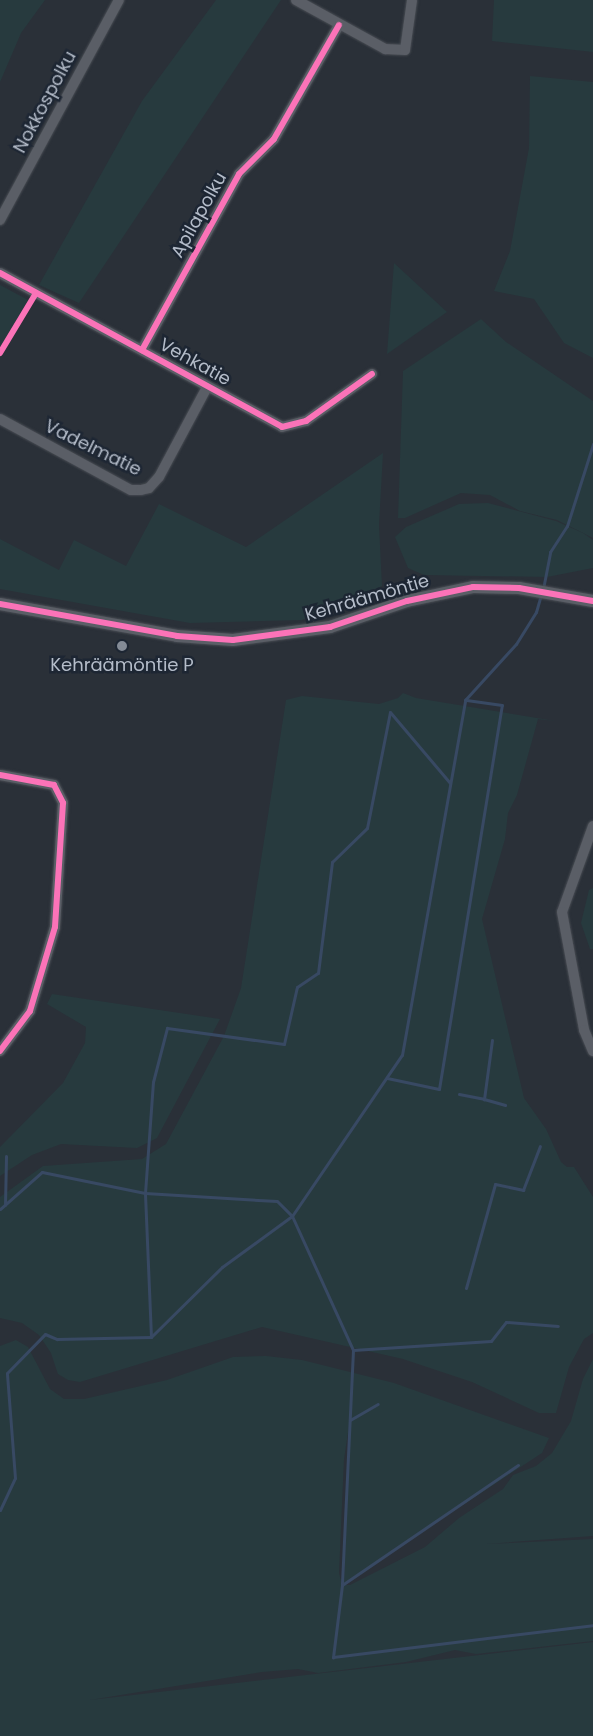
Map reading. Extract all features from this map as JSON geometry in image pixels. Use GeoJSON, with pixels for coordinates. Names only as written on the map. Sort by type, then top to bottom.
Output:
{"type":"FeatureCollection","features":[{"type":"Feature","properties":{"kind":"street","name":"Nokkospolku"},"geometry":{"type":"LineString","coordinates":[[0,220],[119,0]]}},
{"type":"Feature","properties":{"kind":"street"},"geometry":{"type":"LineString","coordinates":[[296,0],[385,49],[405,50],[412,0]]}},
{"type":"Feature","properties":{"kind":"street","name":"Apilapolku"},"geometry":{"type":"LineString","coordinates":[[142,350],[239,174],[274,139],[339,25]]}},
{"type":"Feature","properties":{"kind":"street","name":"Vehkatie"},"geometry":{"type":"LineString","coordinates":[[0,273],[282,427],[306,421],[372,374]]}},
{"type":"Feature","properties":{"kind":"street","name":"Vadelmatie"},"geometry":{"type":"LineString","coordinates":[[0,419],[131,490],[140,490],[149,488],[159,477],[207,387]]}},
{"type":"Feature","properties":{"kind":"street","name":"Kehräämöntie"},"geometry":{"type":"LineString","coordinates":[[0,604],[178,636],[233,640],[330,627],[406,601],[473,587],[520,588],[593,601]]}},
{"type":"Feature","properties":{"kind":"street"},"geometry":{"type":"LineString","coordinates":[[0,775],[54,785],[62,804],[55,927],[30,1011],[0,1051]]}},
{"type":"Feature","properties":{"kind":"street"},"geometry":{"type":"LineString","coordinates":[[593,826],[562,912],[593,1051]]}},
{"type":"Feature","properties":{"kind":"green space"},"geometry":{"type":"Polygon","coordinates":[[[0,0],[45,0],[21,33],[0,82],[0,0]]]}},
{"type":"Feature","properties":{"kind":"green space"},"geometry":{"type":"Polygon","coordinates":[[[216,0],[281,0],[79,303],[39,285],[142,101],[216,0]]]}},
{"type":"Feature","properties":{"kind":"green space"},"geometry":{"type":"Polygon","coordinates":[[[494,0],[593,0],[593,52],[492,41],[494,0]]]}},
{"type":"Feature","properties":{"kind":"green space"},"geometry":{"type":"Polygon","coordinates":[[[530,76],[593,82],[593,358],[564,343],[534,299],[494,291],[510,251],[529,148],[530,76]]]}},
{"type":"Feature","properties":{"kind":"green space"},"geometry":{"type":"Polygon","coordinates":[[[394,263],[447,312],[387,354],[394,263]]]}},
{"type":"Feature","properties":{"kind":"green space"},"geometry":{"type":"Polygon","coordinates":[[[0,285],[28,300],[0,348],[0,285]]]}},
{"type":"Feature","properties":{"kind":"green space"},"geometry":{"type":"Polygon","coordinates":[[[481,319],[506,342],[593,401],[593,538],[557,520],[520,511],[490,495],[461,493],[405,518],[398,518],[403,371],[481,319]]]}},
{"type":"Feature","properties":{"kind":"green space"},"geometry":{"type":"Polygon","coordinates":[[[383,453],[379,525],[382,586],[302,620],[190,623],[0,589],[0,539],[59,570],[74,540],[126,566],[159,504],[246,547],[383,453]]]}},
{"type":"Feature","properties":{"kind":"green space"},"geometry":{"type":"Polygon","coordinates":[[[488,503],[556,521],[583,533],[593,540],[593,568],[547,577],[424,575],[408,568],[395,537],[406,527],[459,504],[488,503]]]}},
{"type":"Feature","properties":{"kind":"green space"},"geometry":{"type":"Polygon","coordinates":[[[403,693],[416,698],[555,721],[538,719],[517,795],[508,813],[505,839],[482,919],[524,1098],[546,1129],[561,1162],[567,1167],[574,1167],[593,1197],[593,1333],[584,1339],[569,1367],[556,1413],[539,1413],[472,1382],[403,1359],[262,1327],[80,1382],[68,1380],[58,1374],[51,1353],[39,1335],[22,1323],[0,1318],[0,1197],[43,1166],[142,1159],[166,1144],[224,1036],[241,988],[286,700],[302,696],[379,704],[398,698],[403,693]]]}},
{"type":"Feature","properties":{"kind":"green space"},"geometry":{"type":"Polygon","coordinates":[[[593,888],[593,949],[590,949],[581,923],[589,890],[593,888]]]}},
{"type":"Feature","properties":{"kind":"green space"},"geometry":{"type":"Polygon","coordinates":[[[52,994],[220,1019],[157,1138],[137,1148],[61,1144],[32,1155],[0,1176],[0,1147],[63,1083],[85,1043],[86,1027],[47,1004],[52,994]]]}},
{"type":"Feature","properties":{"kind":"green space"},"geometry":{"type":"Polygon","coordinates":[[[16,1340],[28,1347],[50,1389],[64,1399],[84,1399],[167,1380],[233,1357],[266,1356],[302,1360],[394,1383],[549,1438],[542,1453],[344,1583],[349,1426],[344,1459],[339,1573],[342,1585],[350,1585],[425,1547],[459,1518],[503,1489],[513,1475],[536,1466],[552,1453],[571,1421],[583,1379],[593,1359],[593,1536],[486,1544],[593,1539],[593,1641],[476,1654],[455,1650],[406,1662],[318,1673],[298,1669],[262,1672],[90,1700],[593,1642],[593,1736],[0,1736],[0,1346],[16,1340]]]}},
{"type":"Feature","properties":{"kind":"waterway"},"geometry":{"type":"LineString","coordinates":[[543,589],[550,552],[567,526],[593,444]]}},
{"type":"Feature","properties":{"kind":"waterway"},"geometry":{"type":"LineString","coordinates":[[0,1510],[15,1478],[7,1373],[45,1334],[57,1339],[151,1337],[222,1267],[292,1216],[402,1055],[465,700],[516,644],[536,612],[541,595]]}},
{"type":"Feature","properties":{"kind":"waterway"},"geometry":{"type":"LineString","coordinates":[[387,1078],[439,1089],[502,705],[466,700]]}},
{"type":"Feature","properties":{"kind":"waterway"},"geometry":{"type":"LineString","coordinates":[[151,1337],[145,1193],[153,1082],[167,1028],[284,1044],[297,987],[318,973],[332,862],[367,828],[390,712],[450,783]]}},
{"type":"Feature","properties":{"kind":"waterway"},"geometry":{"type":"LineString","coordinates":[[492,1040],[484,1099],[505,1105]]}},
{"type":"Feature","properties":{"kind":"waterway"},"geometry":{"type":"LineString","coordinates":[[459,1094],[484,1099]]}},
{"type":"Feature","properties":{"kind":"waterway"},"geometry":{"type":"LineString","coordinates":[[466,1288],[495,1184],[523,1190],[540,1146]]}},
{"type":"Feature","properties":{"kind":"waterway"},"geometry":{"type":"LineString","coordinates":[[5,1205],[6,1156]]}},
{"type":"Feature","properties":{"kind":"waterway"},"geometry":{"type":"LineString","coordinates":[[0,1209],[42,1172],[145,1193],[277,1201],[292,1216],[353,1350],[491,1341],[506,1322],[558,1326]]}},
{"type":"Feature","properties":{"kind":"waterway"},"geometry":{"type":"LineString","coordinates":[[353,1350],[342,1585],[518,1465]]}},
{"type":"Feature","properties":{"kind":"waterway"},"geometry":{"type":"LineString","coordinates":[[350,1420],[378,1404]]}},
{"type":"Feature","properties":{"kind":"waterway"},"geometry":{"type":"LineString","coordinates":[[342,1585],[333,1657],[593,1625]]}},
{"type":"Feature","properties":{"kind":"cycle path"},"geometry":{"type":"LineString","coordinates":[[142,350],[239,174],[274,139],[339,25]]}},
{"type":"Feature","properties":{"kind":"cycle path"},"geometry":{"type":"LineString","coordinates":[[0,273],[282,427],[306,421],[372,374]]}},
{"type":"Feature","properties":{"kind":"cycle path"},"geometry":{"type":"LineString","coordinates":[[0,353],[36,293]]}},
{"type":"Feature","properties":{"kind":"cycle path"},"geometry":{"type":"LineString","coordinates":[[0,604],[177,636],[233,640],[330,627],[407,601],[473,587],[519,588],[593,601]]}},
{"type":"Feature","properties":{"kind":"cycle path"},"geometry":{"type":"LineString","coordinates":[[0,775],[54,785],[63,803],[55,927],[30,1011],[0,1051]]}},
{"type":"Feature","properties":{"kind":"place","name":"Kehräämöntie P"},"geometry":{"type":"Point","coordinates":[122,646]}}]}
